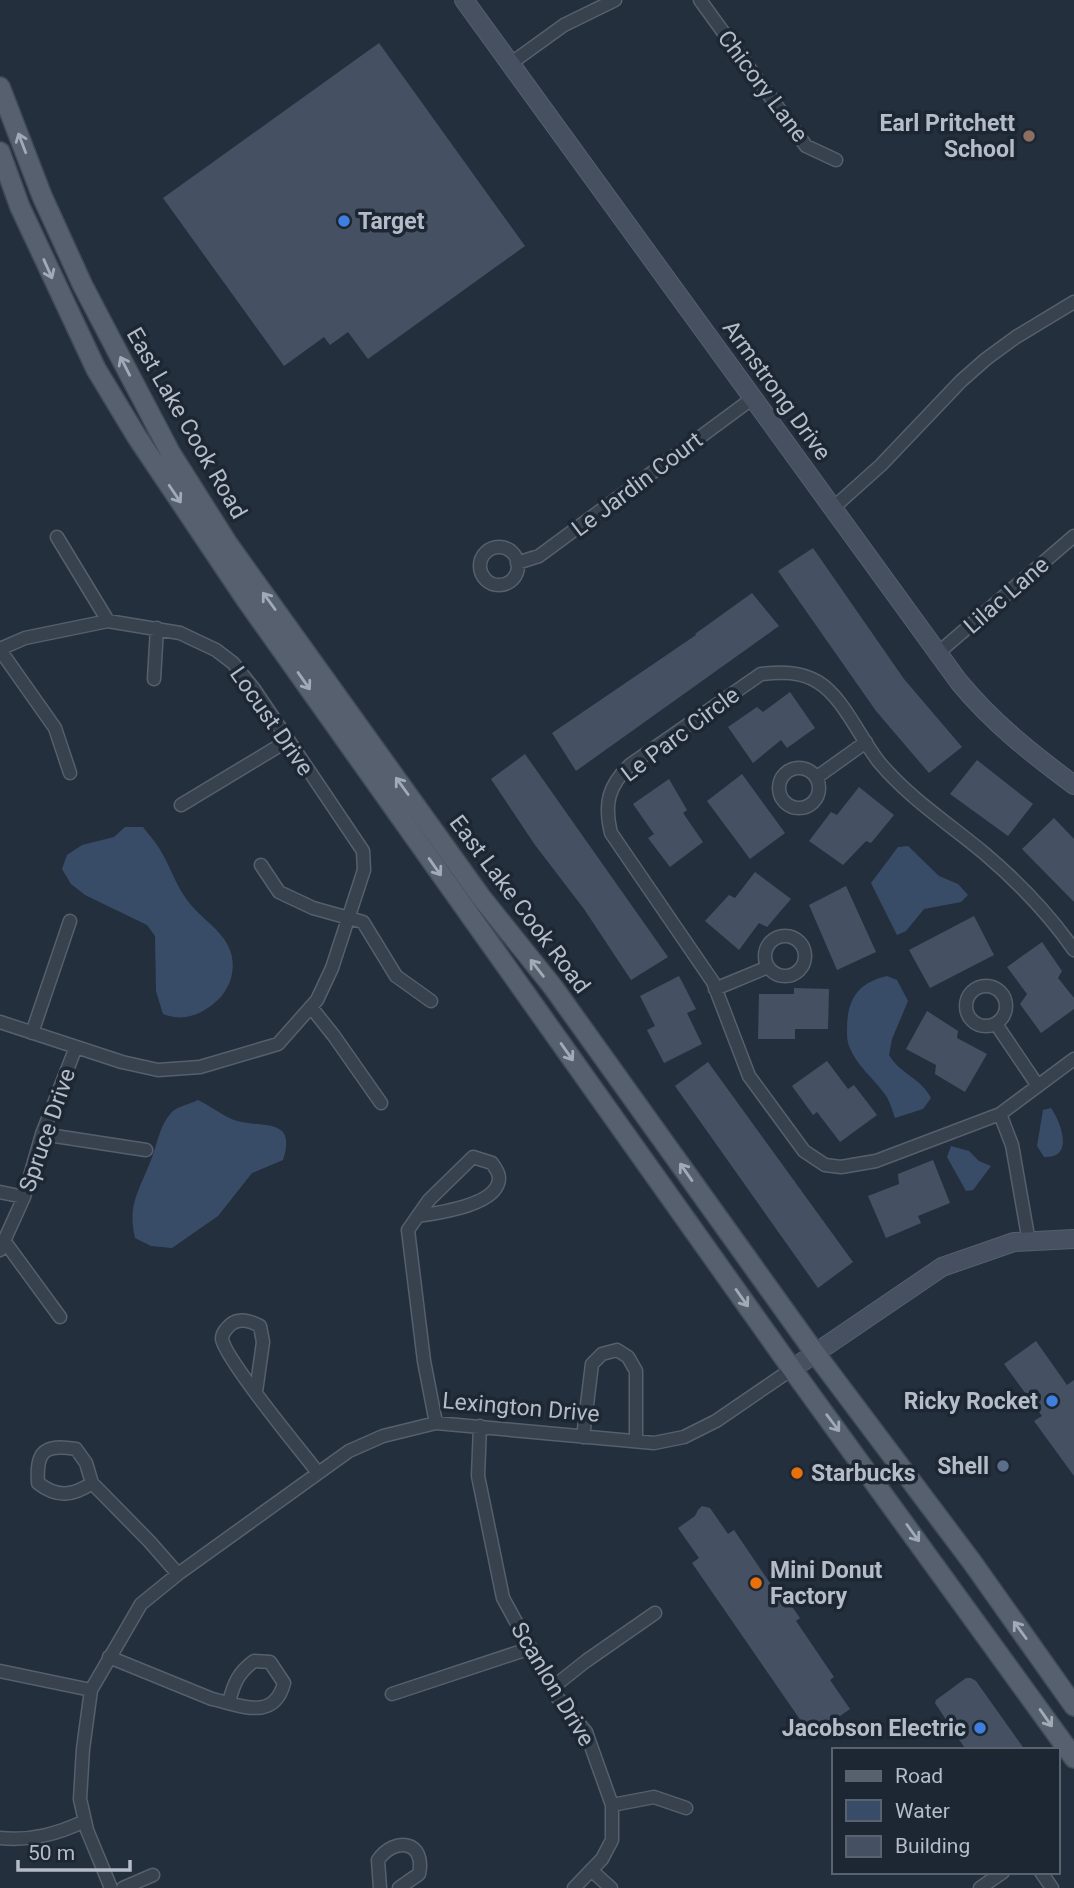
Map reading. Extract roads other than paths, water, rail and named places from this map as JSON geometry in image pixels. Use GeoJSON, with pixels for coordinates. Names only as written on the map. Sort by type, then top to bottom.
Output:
{"type":"FeatureCollection","features":[{"type":"Feature","properties":{"kind":"main road","name":"East Lake Cook Road"},"geometry":{"type":"LineString","coordinates":[[0,87],[42,196],[83,286],[170,452],[228,544],[481,897],[553,987],[815,1353],[972,1562],[1074,1706]]}},
{"type":"Feature","properties":{"kind":"main road","name":"East Lake Cook Road"},"geometry":{"type":"LineString","coordinates":[[0,152],[20,207],[96,369],[144,448],[247,601],[792,1369],[1074,1758]]}},
{"type":"Feature","properties":{"kind":"street","name":"Armstrong Drive"},"geometry":{"type":"LineString","coordinates":[[464,0],[938,653],[987,714],[1012,738],[1074,785]]}},
{"type":"Feature","properties":{"kind":"street"},"geometry":{"type":"LineString","coordinates":[[510,64],[564,25],[615,0]]}},
{"type":"Feature","properties":{"kind":"street","name":"Chicory Lane"},"geometry":{"type":"LineString","coordinates":[[700,0],[806,146],[836,160]]}},
{"type":"Feature","properties":{"kind":"street"},"geometry":{"type":"LineString","coordinates":[[833,509],[881,466],[985,359],[1074,302]]}},
{"type":"Feature","properties":{"kind":"street","name":"Le Jardin Court"},"geometry":{"type":"LineString","coordinates":[[517,563],[539,556],[753,398]]}},
{"type":"Feature","properties":{"kind":"street","name":"Lilac Lane"},"geometry":{"type":"LineString","coordinates":[[938,653],[1074,536]]}},
{"type":"Feature","properties":{"kind":"street"},"geometry":{"type":"LineString","coordinates":[[57,537],[108,621]]}},
{"type":"Feature","properties":{"kind":"street","name":"Locust Drive"},"geometry":{"type":"LineString","coordinates":[[0,649],[25,638],[108,621],[180,633],[216,650],[233,663],[254,689],[363,850],[364,870],[331,968],[314,1003],[278,1044],[200,1067],[158,1070],[122,1062],[0,1022]]}},
{"type":"Feature","properties":{"kind":"street"},"geometry":{"type":"LineString","coordinates":[[154,679],[157,628]]}},
{"type":"Feature","properties":{"kind":"street"},"geometry":{"type":"LineString","coordinates":[[0,649],[55,728],[70,773]]}},
{"type":"Feature","properties":{"kind":"street","name":"Le Parc Circle"},"geometry":{"type":"LineString","coordinates":[[1074,950],[1029,895],[983,852],[928,811],[880,762],[829,690],[800,674],[761,674],[630,765],[618,777],[609,796],[607,815],[611,833],[628,861],[677,926],[715,989],[749,1076],[804,1152],[825,1165],[841,1167],[876,1161],[1000,1114],[1074,1059]]}},
{"type":"Feature","properties":{"kind":"street"},"geometry":{"type":"LineString","coordinates":[[181,805],[288,741]]}},
{"type":"Feature","properties":{"kind":"street"},"geometry":{"type":"LineString","coordinates":[[817,777],[866,742]]}},
{"type":"Feature","properties":{"kind":"street"},"geometry":{"type":"LineString","coordinates":[[261,865],[279,891],[313,908],[363,922],[396,976],[431,1001]]}},
{"type":"Feature","properties":{"kind":"street"},"geometry":{"type":"LineString","coordinates":[[32,1033],[70,921]]}},
{"type":"Feature","properties":{"kind":"street"},"geometry":{"type":"LineString","coordinates":[[715,989],[768,967]]}},
{"type":"Feature","properties":{"kind":"street"},"geometry":{"type":"LineString","coordinates":[[314,1003],[380,1104]]}},
{"type":"Feature","properties":{"kind":"street"},"geometry":{"type":"LineString","coordinates":[[996,1024],[1038,1086]]}},
{"type":"Feature","properties":{"kind":"street","name":"Spruce Drive"},"geometry":{"type":"LineString","coordinates":[[3,1246],[24,1197],[42,1134],[76,1047]]}},
{"type":"Feature","properties":{"kind":"street"},"geometry":{"type":"LineString","coordinates":[[1000,1114],[1012,1145],[1029,1242]]}},
{"type":"Feature","properties":{"kind":"street"},"geometry":{"type":"LineString","coordinates":[[42,1134],[146,1150]]}},
{"type":"Feature","properties":{"kind":"street"},"geometry":{"type":"LineString","coordinates":[[418,1216],[449,1212],[477,1202],[492,1192],[498,1184],[499,1175],[492,1163],[473,1157],[429,1200],[408,1230],[424,1361],[436,1423]]}},
{"type":"Feature","properties":{"kind":"street"},"geometry":{"type":"LineString","coordinates":[[0,1192],[24,1197]]}},
{"type":"Feature","properties":{"kind":"street","name":"Lexington Drive"},"geometry":{"type":"LineString","coordinates":[[111,1888],[85,1821],[80,1799],[91,1690],[142,1604],[178,1574],[349,1451],[383,1436],[436,1423],[654,1443],[684,1437],[716,1422],[942,1267],[1014,1242],[1074,1239]]}},
{"type":"Feature","properties":{"kind":"street"},"geometry":{"type":"LineString","coordinates":[[3,1246],[60,1317]]}},
{"type":"Feature","properties":{"kind":"street"},"geometry":{"type":"LineString","coordinates":[[256,1392],[263,1342],[260,1326],[248,1320],[233,1322],[223,1332],[222,1340],[238,1368],[256,1392],[318,1473]]}},
{"type":"Feature","properties":{"kind":"street"},"geometry":{"type":"LineString","coordinates":[[583,1437],[592,1364],[602,1354],[617,1350],[628,1357],[636,1371],[636,1441]]}},
{"type":"Feature","properties":{"kind":"street","name":"Scanlon Drive"},"geometry":{"type":"LineString","coordinates":[[480,1426],[478,1476],[503,1598],[557,1697],[586,1732],[612,1805],[612,1840],[601,1859],[574,1888]]}},
{"type":"Feature","properties":{"kind":"street"},"geometry":{"type":"LineString","coordinates":[[92,1483],[67,1494],[50,1492],[38,1483],[37,1461],[44,1451],[58,1446],[76,1449],[86,1463],[92,1483],[178,1574]]}},
{"type":"Feature","properties":{"kind":"street"},"geometry":{"type":"LineString","coordinates":[[552,1688],[655,1612]]}},
{"type":"Feature","properties":{"kind":"street"},"geometry":{"type":"LineString","coordinates":[[391,1694],[530,1648]]}},
{"type":"Feature","properties":{"kind":"street"},"geometry":{"type":"LineString","coordinates":[[109,1657],[212,1699],[262,1709],[281,1696],[284,1683],[270,1662],[254,1661],[242,1670],[234,1682],[229,1702]]}},
{"type":"Feature","properties":{"kind":"street"},"geometry":{"type":"LineString","coordinates":[[0,1671],[91,1690]]}},
{"type":"Feature","properties":{"kind":"street"},"geometry":{"type":"LineString","coordinates":[[612,1805],[654,1797],[686,1808]]}},
{"type":"Feature","properties":{"kind":"street"},"geometry":{"type":"LineString","coordinates":[[0,1838],[22,1840],[58,1834],[85,1821]]}},
{"type":"Feature","properties":{"kind":"street"},"geometry":{"type":"LineString","coordinates":[[380,1888],[378,1860],[385,1850],[393,1845],[403,1844],[420,1856],[421,1864],[419,1874],[399,1888]]}},
{"type":"Feature","properties":{"kind":"street"},"geometry":{"type":"LineString","coordinates":[[591,1870],[611,1888]]}},
{"type":"Feature","properties":{"kind":"street"},"geometry":{"type":"LineString","coordinates":[[980,1888],[1000,1874]]}},
{"type":"Feature","properties":{"kind":"street"},"geometry":{"type":"LineString","coordinates":[[123,1888],[153,1875]]}},
{"type":"Feature","properties":{"kind":"water"},"geometry":{"type":"Polygon","coordinates":[[[125,827],[143,827],[159,848],[187,900],[220,934],[232,956],[232,975],[225,991],[219,999],[194,1015],[176,1017],[163,1014],[156,991],[155,936],[147,925],[85,895],[71,884],[62,869],[67,855],[82,845],[114,837],[125,827]]]}},
{"type":"Feature","properties":{"kind":"water"},"geometry":{"type":"Polygon","coordinates":[[[908,846],[939,876],[958,884],[968,895],[961,902],[924,909],[906,931],[897,935],[871,883],[898,847],[908,846]]]}},
{"type":"Feature","properties":{"kind":"water"},"geometry":{"type":"Polygon","coordinates":[[[887,976],[897,980],[908,1001],[892,1039],[889,1055],[931,1098],[923,1109],[895,1118],[886,1096],[852,1053],[847,1036],[847,1019],[856,994],[868,983],[887,976]]]}},
{"type":"Feature","properties":{"kind":"water"},"geometry":{"type":"Polygon","coordinates":[[[198,1100],[237,1121],[267,1125],[281,1131],[286,1146],[283,1160],[252,1173],[218,1216],[172,1248],[151,1246],[135,1238],[133,1216],[136,1198],[168,1116],[175,1109],[198,1100]]]}},
{"type":"Feature","properties":{"kind":"water"},"geometry":{"type":"Polygon","coordinates":[[[1051,1108],[1062,1131],[1062,1147],[1053,1156],[1044,1157],[1037,1146],[1043,1110],[1051,1108]]]}},
{"type":"Feature","properties":{"kind":"water"},"geometry":{"type":"Polygon","coordinates":[[[951,1146],[969,1151],[979,1161],[991,1166],[973,1190],[966,1191],[947,1157],[951,1146]]]}},
{"type":"Feature","properties":{"kind":"place","name":"Earl Pritchett School"},"geometry":{"type":"Point","coordinates":[1029,136]}},
{"type":"Feature","properties":{"kind":"place","name":"Target"},"geometry":{"type":"Point","coordinates":[344,221]}},
{"type":"Feature","properties":{"kind":"place","name":"Ricky Rocket"},"geometry":{"type":"Point","coordinates":[1052,1401]}},
{"type":"Feature","properties":{"kind":"place","name":"Shell"},"geometry":{"type":"Point","coordinates":[1003,1466]}},
{"type":"Feature","properties":{"kind":"place","name":"Starbucks"},"geometry":{"type":"Point","coordinates":[797,1473]}},
{"type":"Feature","properties":{"kind":"place","name":"Mini Donut Factory"},"geometry":{"type":"Point","coordinates":[756,1583]}},
{"type":"Feature","properties":{"kind":"place","name":"Jacobson Electric"},"geometry":{"type":"Point","coordinates":[980,1728]}}]}
